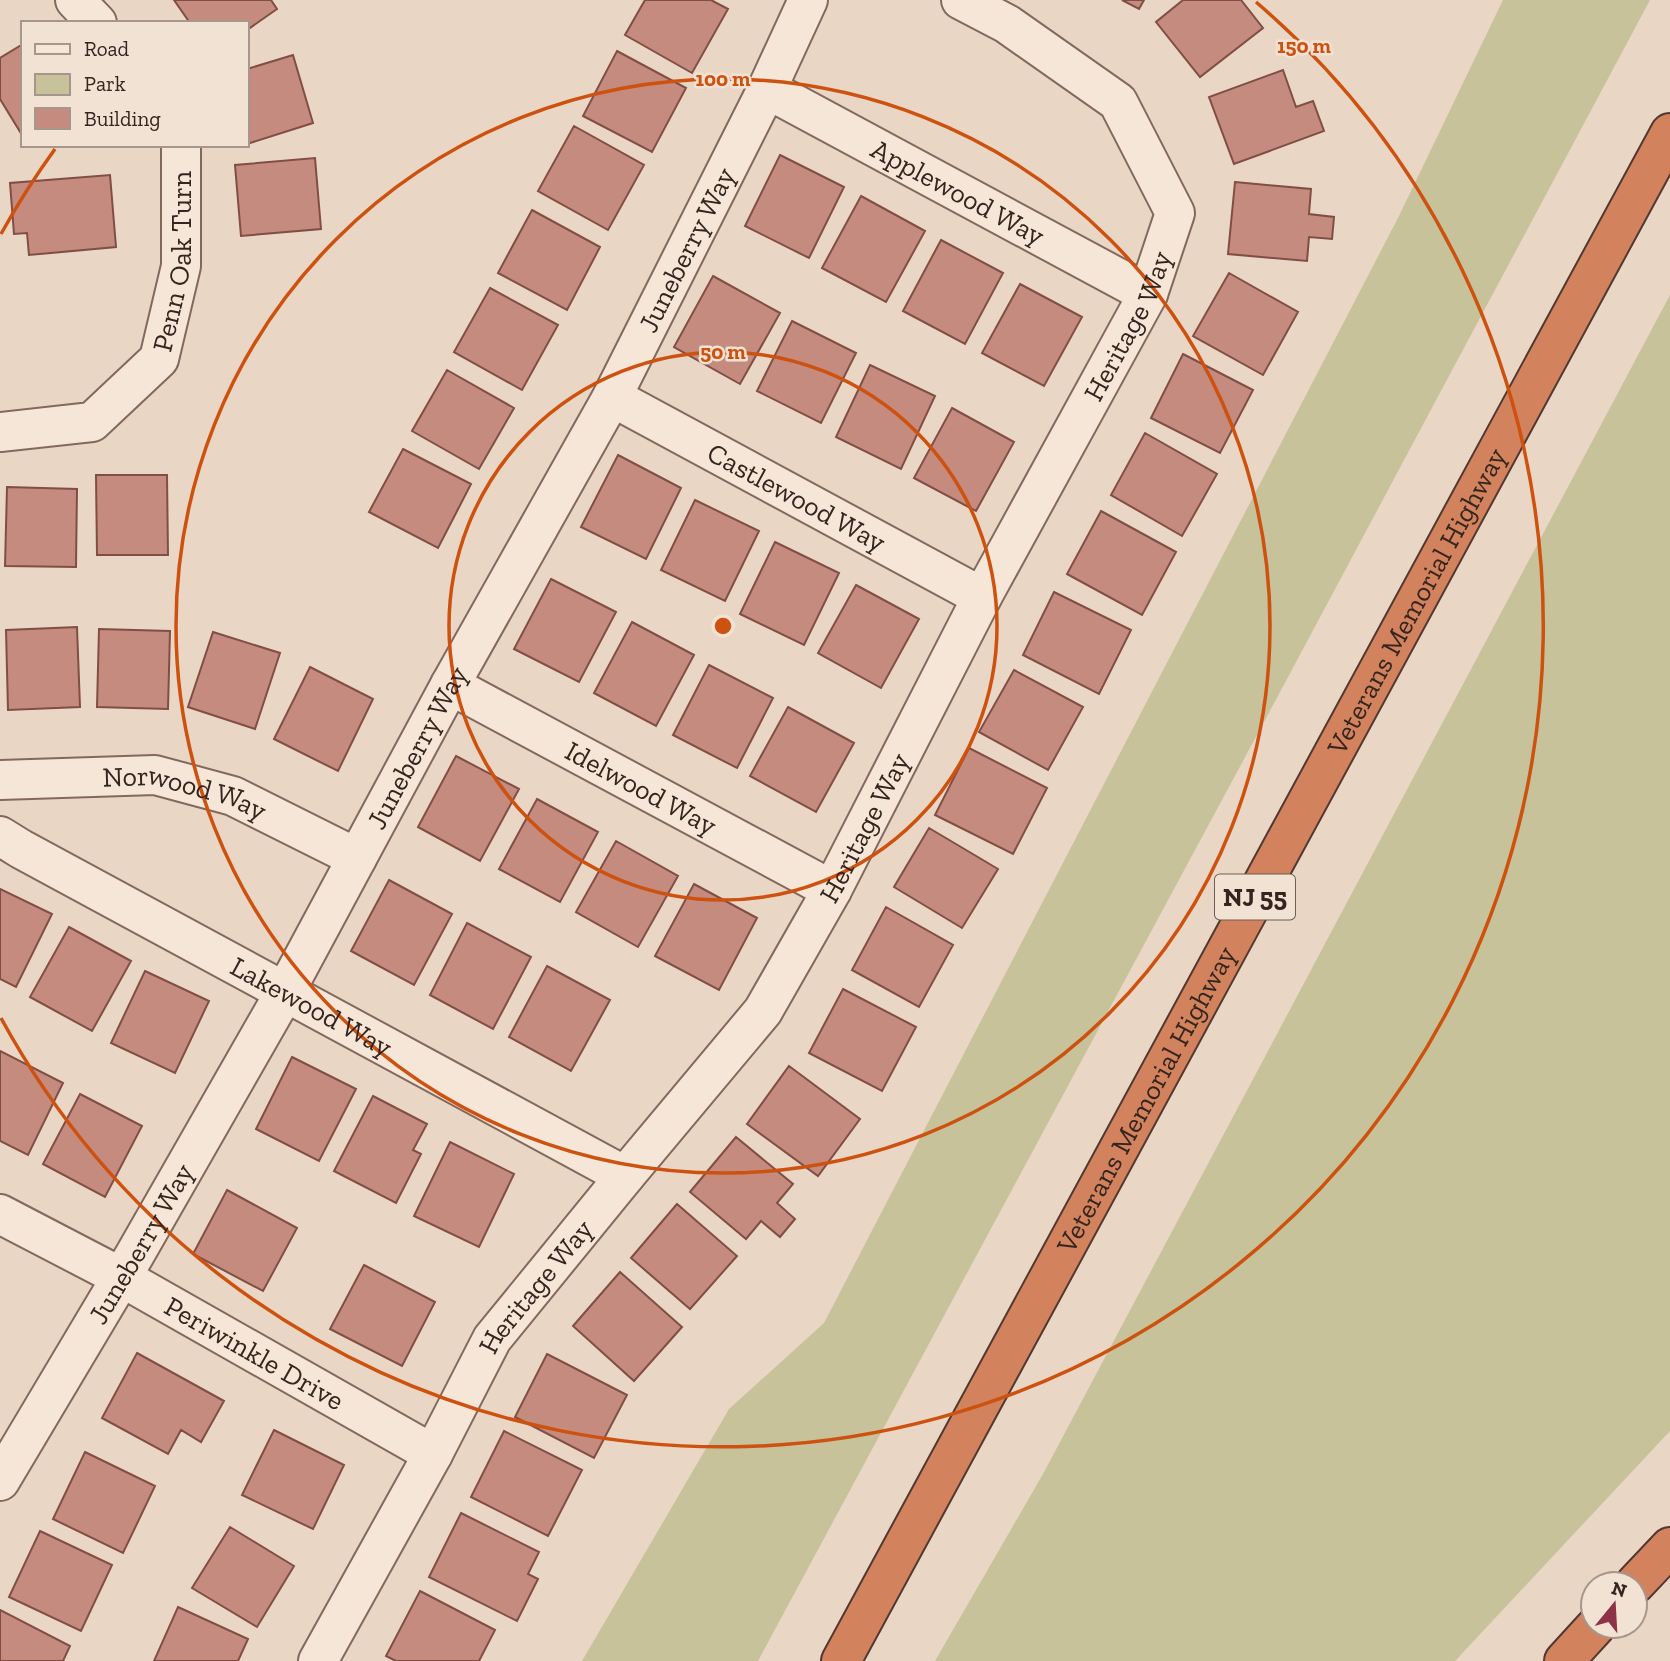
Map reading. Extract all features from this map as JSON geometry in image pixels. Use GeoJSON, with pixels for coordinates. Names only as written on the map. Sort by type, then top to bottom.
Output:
{"type":"FeatureCollection","features":[{"type":"Feature","properties":{"kind":"highway","name":"Veterans Memorial Highway"},"geometry":{"type":"LineString","coordinates":[[841,1661],[1670,133]]}},
{"type":"Feature","properties":{"kind":"highway"},"geometry":{"type":"LineString","coordinates":[[1648,1570],[1670,1547]]}},
{"type":"Feature","properties":{"kind":"highway"},"geometry":{"type":"LineString","coordinates":[[1564,1661],[1583,1640]]}},
{"type":"Feature","properties":{"kind":"street"},"geometry":{"type":"LineString","coordinates":[[75,0],[95,21]]}},
{"type":"Feature","properties":{"kind":"street","name":"Juneberry Way"},"geometry":{"type":"LineString","coordinates":[[2,1473],[121,1277],[285,992],[450,685],[612,397],[767,89],[808,0]]}},
{"type":"Feature","properties":{"kind":"street","name":"Heritage Way"},"geometry":{"type":"LineString","coordinates":[[318,1661],[433,1454],[492,1339],[763,1010],[832,890],[982,597],[1149,294],[1175,213],[1118,102],[1007,24],[961,0]]}},
{"type":"Feature","properties":{"kind":"street","name":"Applewood Way"},"geometry":{"type":"LineString","coordinates":[[767,89],[1149,294]]}},
{"type":"Feature","properties":{"kind":"street","name":"Penn Oak Turn"},"geometry":{"type":"LineString","coordinates":[[0,432],[92,422],[159,359],[181,266],[181,147]]}},
{"type":"Feature","properties":{"kind":"street","name":"Castlewood Way"},"geometry":{"type":"LineString","coordinates":[[612,397],[982,597]]}},
{"type":"Feature","properties":{"kind":"street","name":"Idelwood Way"},"geometry":{"type":"LineString","coordinates":[[450,685],[832,890]]}},
{"type":"Feature","properties":{"kind":"street","name":"Norwood Way"},"geometry":{"type":"LineString","coordinates":[[0,780],[155,775],[233,796],[357,858]]}},
{"type":"Feature","properties":{"kind":"street","name":"Lakewood Way"},"geometry":{"type":"LineString","coordinates":[[0,836],[625,1176]]}},
{"type":"Feature","properties":{"kind":"street","name":"Periwinkle Drive"},"geometry":{"type":"LineString","coordinates":[[0,1214],[121,1277],[433,1454]]}},
{"type":"Feature","properties":{"kind":"green space"},"geometry":{"type":"Polygon","coordinates":[[[1503,0],[1650,0],[758,1661],[582,1661],[729,1409],[824,1323],[1399,216],[1503,0]]]}},
{"type":"Feature","properties":{"kind":"green space"},"geometry":{"type":"Polygon","coordinates":[[[1670,295],[1670,1431],[1455,1661],[935,1661],[1043,1474],[1670,295]]]}},
{"type":"Feature","properties":{"kind":"building"},"geometry":{"type":"Polygon","coordinates":[[[174,0],[271,0],[277,9],[248,29],[248,21],[189,21],[174,0]]]}},
{"type":"Feature","properties":{"kind":"building"},"geometry":{"type":"Polygon","coordinates":[[[645,0],[711,0],[728,9],[692,73],[625,35],[645,0]]]}},
{"type":"Feature","properties":{"kind":"building"},"geometry":{"type":"Polygon","coordinates":[[[1122,0],[1144,0],[1139,9],[1122,0]]]}},
{"type":"Feature","properties":{"kind":"building"},"geometry":{"type":"Polygon","coordinates":[[[1183,0],[1241,0],[1263,28],[1200,77],[1156,22],[1183,0]]]}},
{"type":"Feature","properties":{"kind":"building"},"geometry":{"type":"Polygon","coordinates":[[[21,45],[21,133],[0,99],[0,58],[21,45]]]}},
{"type":"Feature","properties":{"kind":"building"},"geometry":{"type":"Polygon","coordinates":[[[617,51],[686,88],[652,152],[583,116],[617,51]]]}},
{"type":"Feature","properties":{"kind":"building"},"geometry":{"type":"Polygon","coordinates":[[[293,55],[313,123],[248,144],[248,69],[293,55]]]}},
{"type":"Feature","properties":{"kind":"building"},"geometry":{"type":"Polygon","coordinates":[[[1283,70],[1296,107],[1313,101],[1324,131],[1234,164],[1209,97],[1283,70]]]}},
{"type":"Feature","properties":{"kind":"building"},"geometry":{"type":"Polygon","coordinates":[[[574,126],[644,165],[608,230],[538,191],[574,126]]]}},
{"type":"Feature","properties":{"kind":"building"},"geometry":{"type":"Polygon","coordinates":[[[780,155],[844,187],[809,258],[745,226],[780,155]]]}},
{"type":"Feature","properties":{"kind":"building"},"geometry":{"type":"Polygon","coordinates":[[[315,158],[321,229],[241,236],[235,165],[315,158]]]}},
{"type":"Feature","properties":{"kind":"building"},"geometry":{"type":"Polygon","coordinates":[[[110,175],[116,247],[29,255],[27,233],[14,234],[10,183],[110,175]]]}},
{"type":"Feature","properties":{"kind":"building"},"geometry":{"type":"Polygon","coordinates":[[[1235,182],[1311,189],[1309,214],[1334,217],[1332,239],[1309,237],[1307,261],[1228,254],[1235,182]]]}},
{"type":"Feature","properties":{"kind":"building"},"geometry":{"type":"Polygon","coordinates":[[[861,196],[925,231],[886,302],[822,268],[861,196]]]}},
{"type":"Feature","properties":{"kind":"building"},"geometry":{"type":"Polygon","coordinates":[[[532,210],[600,247],[567,310],[498,273],[532,210]]]}},
{"type":"Feature","properties":{"kind":"building"},"geometry":{"type":"Polygon","coordinates":[[[941,240],[1003,273],[965,344],[903,311],[941,240]]]}},
{"type":"Feature","properties":{"kind":"building"},"geometry":{"type":"Polygon","coordinates":[[[1229,273],[1298,312],[1263,375],[1193,336],[1229,273]]]}},
{"type":"Feature","properties":{"kind":"building"},"geometry":{"type":"Polygon","coordinates":[[[713,276],[780,313],[740,384],[674,347],[713,276]]]}},
{"type":"Feature","properties":{"kind":"building"},"geometry":{"type":"Polygon","coordinates":[[[1020,284],[1082,317],[1044,386],[982,353],[1020,284]]]}},
{"type":"Feature","properties":{"kind":"building"},"geometry":{"type":"Polygon","coordinates":[[[490,288],[558,325],[522,390],[454,352],[490,288]]]}},
{"type":"Feature","properties":{"kind":"building"},"geometry":{"type":"Polygon","coordinates":[[[792,321],[856,353],[821,423],[757,391],[792,321]]]}},
{"type":"Feature","properties":{"kind":"building"},"geometry":{"type":"Polygon","coordinates":[[[1183,354],[1253,390],[1220,453],[1151,418],[1183,354]]]}},
{"type":"Feature","properties":{"kind":"building"},"geometry":{"type":"Polygon","coordinates":[[[870,365],[935,396],[901,469],[836,437],[870,365]]]}},
{"type":"Feature","properties":{"kind":"building"},"geometry":{"type":"Polygon","coordinates":[[[447,370],[514,408],[479,469],[412,431],[447,370]]]}},
{"type":"Feature","properties":{"kind":"building"},"geometry":{"type":"Polygon","coordinates":[[[952,408],[1014,442],[976,511],[914,478],[952,408]]]}},
{"type":"Feature","properties":{"kind":"building"},"geometry":{"type":"Polygon","coordinates":[[[1145,433],[1217,474],[1182,536],[1111,495],[1145,433]]]}},
{"type":"Feature","properties":{"kind":"building"},"geometry":{"type":"Polygon","coordinates":[[[403,449],[471,484],[438,548],[369,512],[403,449]]]}},
{"type":"Feature","properties":{"kind":"building"},"geometry":{"type":"Polygon","coordinates":[[[618,455],[681,488],[646,559],[581,527],[618,455]]]}},
{"type":"Feature","properties":{"kind":"building"},"geometry":{"type":"Polygon","coordinates":[[[96,475],[167,475],[168,555],[97,555],[96,475]]]}},
{"type":"Feature","properties":{"kind":"building"},"geometry":{"type":"Polygon","coordinates":[[[7,487],[77,489],[76,567],[5,566],[7,487]]]}},
{"type":"Feature","properties":{"kind":"building"},"geometry":{"type":"Polygon","coordinates":[[[695,500],[759,531],[725,601],[661,570],[695,500]]]}},
{"type":"Feature","properties":{"kind":"building"},"geometry":{"type":"Polygon","coordinates":[[[1101,511],[1176,552],[1142,615],[1067,574],[1101,511]]]}},
{"type":"Feature","properties":{"kind":"building"},"geometry":{"type":"Polygon","coordinates":[[[775,542],[839,573],[804,645],[740,614],[775,542]]]}},
{"type":"Feature","properties":{"kind":"building"},"geometry":{"type":"Polygon","coordinates":[[[551,579],[616,612],[579,682],[514,649],[551,579]]]}},
{"type":"Feature","properties":{"kind":"building"},"geometry":{"type":"Polygon","coordinates":[[[856,585],[919,619],[881,688],[818,653],[856,585]]]}},
{"type":"Feature","properties":{"kind":"building"},"geometry":{"type":"Polygon","coordinates":[[[1054,592],[1131,630],[1099,694],[1023,655],[1054,592]]]}},
{"type":"Feature","properties":{"kind":"building"},"geometry":{"type":"Polygon","coordinates":[[[632,622],[694,655],[656,726],[594,693],[632,622]]]}},
{"type":"Feature","properties":{"kind":"building"},"geometry":{"type":"Polygon","coordinates":[[[77,627],[80,707],[8,710],[6,630],[77,627]]]}},
{"type":"Feature","properties":{"kind":"building"},"geometry":{"type":"Polygon","coordinates":[[[99,629],[170,631],[168,709],[97,707],[99,629]]]}},
{"type":"Feature","properties":{"kind":"building"},"geometry":{"type":"Polygon","coordinates":[[[213,632],[280,653],[255,729],[188,707],[213,632]]]}},
{"type":"Feature","properties":{"kind":"building"},"geometry":{"type":"Polygon","coordinates":[[[709,665],[773,698],[737,768],[673,735],[709,665]]]}},
{"type":"Feature","properties":{"kind":"building"},"geometry":{"type":"Polygon","coordinates":[[[310,667],[373,699],[338,771],[274,739],[310,667]]]}},
{"type":"Feature","properties":{"kind":"building"},"geometry":{"type":"Polygon","coordinates":[[[1014,670],[1083,707],[1048,770],[979,732],[1014,670]]]}},
{"type":"Feature","properties":{"kind":"building"},"geometry":{"type":"Polygon","coordinates":[[[788,707],[854,743],[816,812],[750,776],[788,707]]]}},
{"type":"Feature","properties":{"kind":"building"},"geometry":{"type":"Polygon","coordinates":[[[969,748],[1047,788],[1013,854],[935,815],[969,748]]]}},
{"type":"Feature","properties":{"kind":"building"},"geometry":{"type":"Polygon","coordinates":[[[456,756],[519,789],[480,861],[418,827],[456,756]]]}},
{"type":"Feature","properties":{"kind":"building"},"geometry":{"type":"Polygon","coordinates":[[[537,799],[598,832],[560,902],[499,869],[537,799]]]}},
{"type":"Feature","properties":{"kind":"building"},"geometry":{"type":"Polygon","coordinates":[[[929,828],[998,869],[962,928],[894,887],[929,828]]]}},
{"type":"Feature","properties":{"kind":"building"},"geometry":{"type":"Polygon","coordinates":[[[616,841],[678,876],[638,947],[576,912],[616,841]]]}},
{"type":"Feature","properties":{"kind":"building"},"geometry":{"type":"Polygon","coordinates":[[[389,880],[452,914],[414,985],[351,951],[389,880]]]}},
{"type":"Feature","properties":{"kind":"building"},"geometry":{"type":"Polygon","coordinates":[[[694,884],[757,918],[719,990],[655,956],[694,884]]]}},
{"type":"Feature","properties":{"kind":"building"},"geometry":{"type":"Polygon","coordinates":[[[0,889],[52,914],[16,987],[0,979],[0,889]]]}},
{"type":"Feature","properties":{"kind":"building"},"geometry":{"type":"Polygon","coordinates":[[[886,907],[953,945],[919,1007],[852,970],[886,907]]]}},
{"type":"Feature","properties":{"kind":"building"},"geometry":{"type":"Polygon","coordinates":[[[467,923],[531,957],[493,1029],[430,995],[467,923]]]}},
{"type":"Feature","properties":{"kind":"building"},"geometry":{"type":"Polygon","coordinates":[[[69,927],[131,961],[92,1031],[30,997],[69,927]]]}},
{"type":"Feature","properties":{"kind":"building"},"geometry":{"type":"Polygon","coordinates":[[[547,966],[610,1000],[571,1071],[509,1037],[547,966]]]}},
{"type":"Feature","properties":{"kind":"building"},"geometry":{"type":"Polygon","coordinates":[[[145,971],[209,1001],[175,1073],[111,1043],[145,971]]]}},
{"type":"Feature","properties":{"kind":"building"},"geometry":{"type":"Polygon","coordinates":[[[843,989],[916,1027],[882,1091],[809,1053],[843,989]]]}},
{"type":"Feature","properties":{"kind":"building"},"geometry":{"type":"Polygon","coordinates":[[[0,1051],[63,1083],[28,1155],[0,1141],[0,1051]]]}},
{"type":"Feature","properties":{"kind":"building"},"geometry":{"type":"Polygon","coordinates":[[[292,1057],[356,1089],[319,1161],[256,1129],[292,1057]]]}},
{"type":"Feature","properties":{"kind":"building"},"geometry":{"type":"Polygon","coordinates":[[[789,1066],[860,1119],[818,1176],[747,1124],[789,1066]]]}},
{"type":"Feature","properties":{"kind":"building"},"geometry":{"type":"Polygon","coordinates":[[[80,1094],[142,1126],[105,1197],[43,1164],[80,1094]]]}},
{"type":"Feature","properties":{"kind":"building"},"geometry":{"type":"Polygon","coordinates":[[[373,1096],[427,1124],[413,1150],[421,1154],[396,1203],[334,1171],[373,1096]]]}},
{"type":"Feature","properties":{"kind":"building"},"geometry":{"type":"Polygon","coordinates":[[[736,1137],[793,1184],[777,1203],[795,1219],[780,1237],[761,1221],[746,1239],[690,1192],[736,1137]]]}},
{"type":"Feature","properties":{"kind":"building"},"geometry":{"type":"Polygon","coordinates":[[[450,1142],[514,1174],[479,1247],[414,1216],[450,1142]]]}},
{"type":"Feature","properties":{"kind":"building"},"geometry":{"type":"Polygon","coordinates":[[[227,1190],[297,1228],[263,1291],[193,1254],[227,1190]]]}},
{"type":"Feature","properties":{"kind":"building"},"geometry":{"type":"Polygon","coordinates":[[[677,1204],[737,1256],[690,1309],[631,1258],[677,1204]]]}},
{"type":"Feature","properties":{"kind":"building"},"geometry":{"type":"Polygon","coordinates":[[[364,1265],[435,1302],[402,1366],[330,1329],[364,1265]]]}},
{"type":"Feature","properties":{"kind":"building"},"geometry":{"type":"Polygon","coordinates":[[[620,1272],[682,1327],[634,1381],[573,1326],[620,1272]]]}},
{"type":"Feature","properties":{"kind":"building"},"geometry":{"type":"Polygon","coordinates":[[[137,1353],[224,1401],[201,1442],[181,1430],[168,1454],[102,1418],[137,1353]]]}},
{"type":"Feature","properties":{"kind":"building"},"geometry":{"type":"Polygon","coordinates":[[[547,1354],[627,1395],[594,1458],[515,1417],[547,1354]]]}},
{"type":"Feature","properties":{"kind":"building"},"geometry":{"type":"Polygon","coordinates":[[[274,1430],[344,1465],[313,1529],[242,1495],[274,1430]]]}},
{"type":"Feature","properties":{"kind":"building"},"geometry":{"type":"Polygon","coordinates":[[[504,1431],[582,1470],[548,1536],[471,1497],[504,1431]]]}},
{"type":"Feature","properties":{"kind":"building"},"geometry":{"type":"Polygon","coordinates":[[[85,1452],[155,1486],[123,1553],[53,1519],[85,1452]]]}},
{"type":"Feature","properties":{"kind":"building"},"geometry":{"type":"Polygon","coordinates":[[[461,1513],[539,1552],[528,1574],[538,1579],[517,1621],[429,1577],[461,1513]]]}},
{"type":"Feature","properties":{"kind":"building"},"geometry":{"type":"Polygon","coordinates":[[[230,1527],[294,1566],[257,1627],[192,1588],[230,1527]]]}},
{"type":"Feature","properties":{"kind":"building"},"geometry":{"type":"Polygon","coordinates":[[[40,1531],[112,1565],[81,1631],[9,1597],[40,1531]]]}},
{"type":"Feature","properties":{"kind":"building"},"geometry":{"type":"Polygon","coordinates":[[[420,1591],[495,1630],[479,1661],[396,1661],[386,1656],[420,1591]]]}},
{"type":"Feature","properties":{"kind":"building"},"geometry":{"type":"Polygon","coordinates":[[[178,1607],[248,1639],[238,1661],[154,1661],[178,1607]]]}},
{"type":"Feature","properties":{"kind":"building"},"geometry":{"type":"Polygon","coordinates":[[[0,1610],[70,1646],[63,1661],[0,1661],[0,1610]]]}}]}
